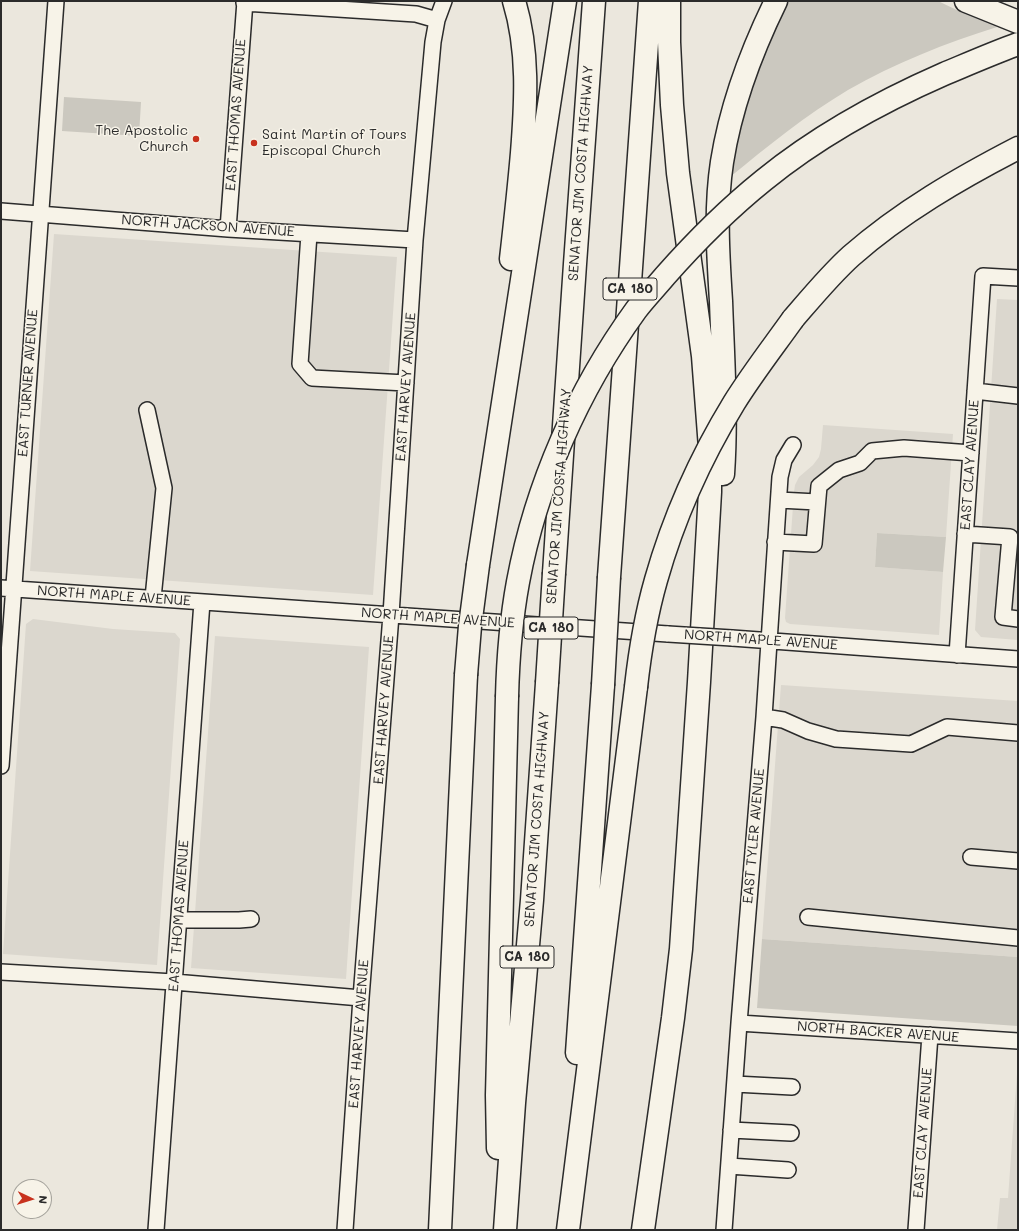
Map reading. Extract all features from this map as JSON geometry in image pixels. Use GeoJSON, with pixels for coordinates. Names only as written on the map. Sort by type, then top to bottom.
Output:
{"type":"FeatureCollection","features":[{"type":"Feature","properties":{"kind":"highway"},"geometry":{"type":"LineString","coordinates":[[440,1230],[466,675],[470,626],[518,202],[524,131],[526,72],[518,13],[514,1]]}},
{"type":"Feature","properties":{"kind":"highway"},"geometry":{"type":"LineString","coordinates":[[478,565],[565,1]]}},
{"type":"Feature","properties":{"kind":"highway","name":"SENATOR JIM COSTA HIGHWAY"},"geometry":{"type":"LineString","coordinates":[[505,1230],[514,1103],[532,900],[574,272],[594,1]]}},
{"type":"Feature","properties":{"kind":"highway","name":"CA 180"},"geometry":{"type":"LineString","coordinates":[[564,1230],[650,1]]}},
{"type":"Feature","properties":{"kind":"highway"},"geometry":{"type":"LineString","coordinates":[[643,1230],[673,1018],[680,949],[709,520],[710,448],[703,356],[678,173],[672,105],[669,1]]}},
{"type":"Feature","properties":{"kind":"highway"},"geometry":{"type":"LineString","coordinates":[[699,682],[720,522],[725,449],[725,395],[718,237],[722,162],[729,126],[739,90],[752,54],[776,1]]}},
{"type":"Feature","properties":{"kind":"highway"},"geometry":{"type":"LineString","coordinates":[[966,1],[1018,22]]}},
{"type":"Feature","properties":{"kind":"highway"},"geometry":{"type":"LineString","coordinates":[[499,1230],[497,1095],[508,656],[518,581],[532,524],[566,428],[611,346],[637,309],[701,236],[764,179],[801,152],[893,98],[967,64],[1018,44]]}},
{"type":"Feature","properties":{"kind":"highway"},"geometry":{"type":"LineString","coordinates":[[568,1230],[641,647],[651,599],[662,561],[677,519],[714,439],[734,404],[793,319],[821,287],[851,256],[915,208],[987,164],[1018,148]]}},
{"type":"Feature","properties":{"kind":"highway"},"geometry":{"type":"LineString","coordinates":[[648,1230],[653,1163]]}},
{"type":"Feature","properties":{"kind":"street","name":"EAST TURNER AVENUE"},"geometry":{"type":"LineString","coordinates":[[1,766],[7,588],[40,213],[56,1]]}},
{"type":"Feature","properties":{"kind":"street","name":"EAST HARVEY AVENUE"},"geometry":{"type":"LineString","coordinates":[[345,1230],[361,998],[391,615],[415,240],[432,42],[437,20],[444,1]]}},
{"type":"Feature","properties":{"kind":"street"},"geometry":{"type":"LineString","coordinates":[[245,2],[416,14],[437,20]]}},
{"type":"Feature","properties":{"kind":"street","name":"EAST THOMAS AVENUE"},"geometry":{"type":"LineString","coordinates":[[228,229],[245,2]]}},
{"type":"Feature","properties":{"kind":"street","name":"NORTH JACKSON AVENUE"},"geometry":{"type":"LineString","coordinates":[[1,211],[228,229],[415,240]]}},
{"type":"Feature","properties":{"kind":"street"},"geometry":{"type":"LineString","coordinates":[[309,234],[300,364],[312,378],[406,383]]}},
{"type":"Feature","properties":{"kind":"street","name":"EAST CLAY AVENUE"},"geometry":{"type":"LineString","coordinates":[[957,655],[984,276],[1018,278]]}},
{"type":"Feature","properties":{"kind":"street"},"geometry":{"type":"LineString","coordinates":[[975,392],[1018,396]]}},
{"type":"Feature","properties":{"kind":"street"},"geometry":{"type":"LineString","coordinates":[[147,410],[164,488],[153,598]]}},
{"type":"Feature","properties":{"kind":"street","name":"EAST TYLER AVENUE"},"geometry":{"type":"LineString","coordinates":[[724,1230],[764,717],[780,476],[784,460],[793,445]]}},
{"type":"Feature","properties":{"kind":"street"},"geometry":{"type":"LineString","coordinates":[[775,542],[814,544],[819,486],[839,470],[860,463],[872,450],[904,448],[971,452]]}},
{"type":"Feature","properties":{"kind":"street"},"geometry":{"type":"LineString","coordinates":[[779,500],[817,502]]}},
{"type":"Feature","properties":{"kind":"street"},"geometry":{"type":"LineString","coordinates":[[965,534],[1010,537],[1003,618],[1018,619]]}},
{"type":"Feature","properties":{"kind":"street","name":"NORTH MAPLE AVENUE"},"geometry":{"type":"LineString","coordinates":[[7,588],[769,640],[1018,659]]}},
{"type":"Feature","properties":{"kind":"street","name":"EAST THOMAS AVENUE"},"geometry":{"type":"LineString","coordinates":[[156,1230],[202,602]]}},
{"type":"Feature","properties":{"kind":"street"},"geometry":{"type":"LineString","coordinates":[[764,717],[783,720],[808,731],[836,739],[911,744],[947,727],[1018,733]]}},
{"type":"Feature","properties":{"kind":"street"},"geometry":{"type":"LineString","coordinates":[[971,857],[1018,861]]}},
{"type":"Feature","properties":{"kind":"street"},"geometry":{"type":"LineString","coordinates":[[808,917],[1018,938]]}},
{"type":"Feature","properties":{"kind":"street"},"geometry":{"type":"LineString","coordinates":[[179,920],[251,919]]}},
{"type":"Feature","properties":{"kind":"street"},"geometry":{"type":"LineString","coordinates":[[1,972],[174,982],[361,998]]}},
{"type":"Feature","properties":{"kind":"street","name":"NORTH BACKER AVENUE"},"geometry":{"type":"LineString","coordinates":[[739,1023],[1018,1041]]}},
{"type":"Feature","properties":{"kind":"street","name":"EAST CLAY AVENUE"},"geometry":{"type":"LineString","coordinates":[[916,1230],[930,1035]]}},
{"type":"Feature","properties":{"kind":"street"},"geometry":{"type":"LineString","coordinates":[[735,1084],[792,1087]]}},
{"type":"Feature","properties":{"kind":"street"},"geometry":{"type":"LineString","coordinates":[[731,1130],[791,1134]]}},
{"type":"Feature","properties":{"kind":"street"},"geometry":{"type":"LineString","coordinates":[[729,1166],[788,1170]]}},
{"type":"Feature","properties":{"kind":"shaded area"},"geometry":{"type":"Polygon","coordinates":[[[788,1],[938,1],[997,27],[921,54],[848,90],[802,120],[730,177],[742,121],[755,74],[788,1]]]}},
{"type":"Feature","properties":{"kind":"shaded area"},"geometry":{"type":"Polygon","coordinates":[[[64,97],[141,102],[139,136],[62,131],[64,97]]]}},
{"type":"Feature","properties":{"kind":"shaded area"},"geometry":{"type":"Polygon","coordinates":[[[54,234],[397,257],[373,595],[30,571],[54,234]]]}},
{"type":"Feature","properties":{"kind":"shaded area"},"geometry":{"type":"Polygon","coordinates":[[[997,299],[1018,300],[1018,640],[981,637],[975,630],[997,299]]]}},
{"type":"Feature","properties":{"kind":"shaded area"},"geometry":{"type":"Polygon","coordinates":[[[823,425],[953,434],[946,537],[877,533],[875,567],[943,572],[939,635],[790,624],[786,622],[785,618],[795,485],[799,477],[813,465],[819,457],[823,425]]]}},
{"type":"Feature","properties":{"kind":"shaded area"},"geometry":{"type":"Polygon","coordinates":[[[877,533],[946,537],[943,572],[875,567],[877,533]]]}},
{"type":"Feature","properties":{"kind":"shaded area"},"geometry":{"type":"Polygon","coordinates":[[[33,619],[113,629],[175,633],[180,639],[157,965],[3,954],[26,624],[33,619]]]}},
{"type":"Feature","properties":{"kind":"shaded area"},"geometry":{"type":"Polygon","coordinates":[[[215,636],[369,647],[346,979],[191,968],[215,636]]]}},
{"type":"Feature","properties":{"kind":"shaded area"},"geometry":{"type":"Polygon","coordinates":[[[781,685],[1018,701],[1018,957],[762,939],[781,685]]]}},
{"type":"Feature","properties":{"kind":"shaded area"},"geometry":{"type":"Polygon","coordinates":[[[762,939],[1018,957],[1018,1026],[757,1008],[762,939]]]}},
{"type":"Feature","properties":{"kind":"shaded area"},"geometry":{"type":"Polygon","coordinates":[[[1018,1060],[1018,1230],[997,1230],[1000,1198],[1008,1198],[1018,1060]]]}},
{"type":"Feature","properties":{"kind":"place","name":"The Apostolic Church"},"geometry":{"type":"Point","coordinates":[196,139]}},
{"type":"Feature","properties":{"kind":"place","name":"Saint Martin of Tours Episcopal Church"},"geometry":{"type":"Point","coordinates":[254,143]}}]}
